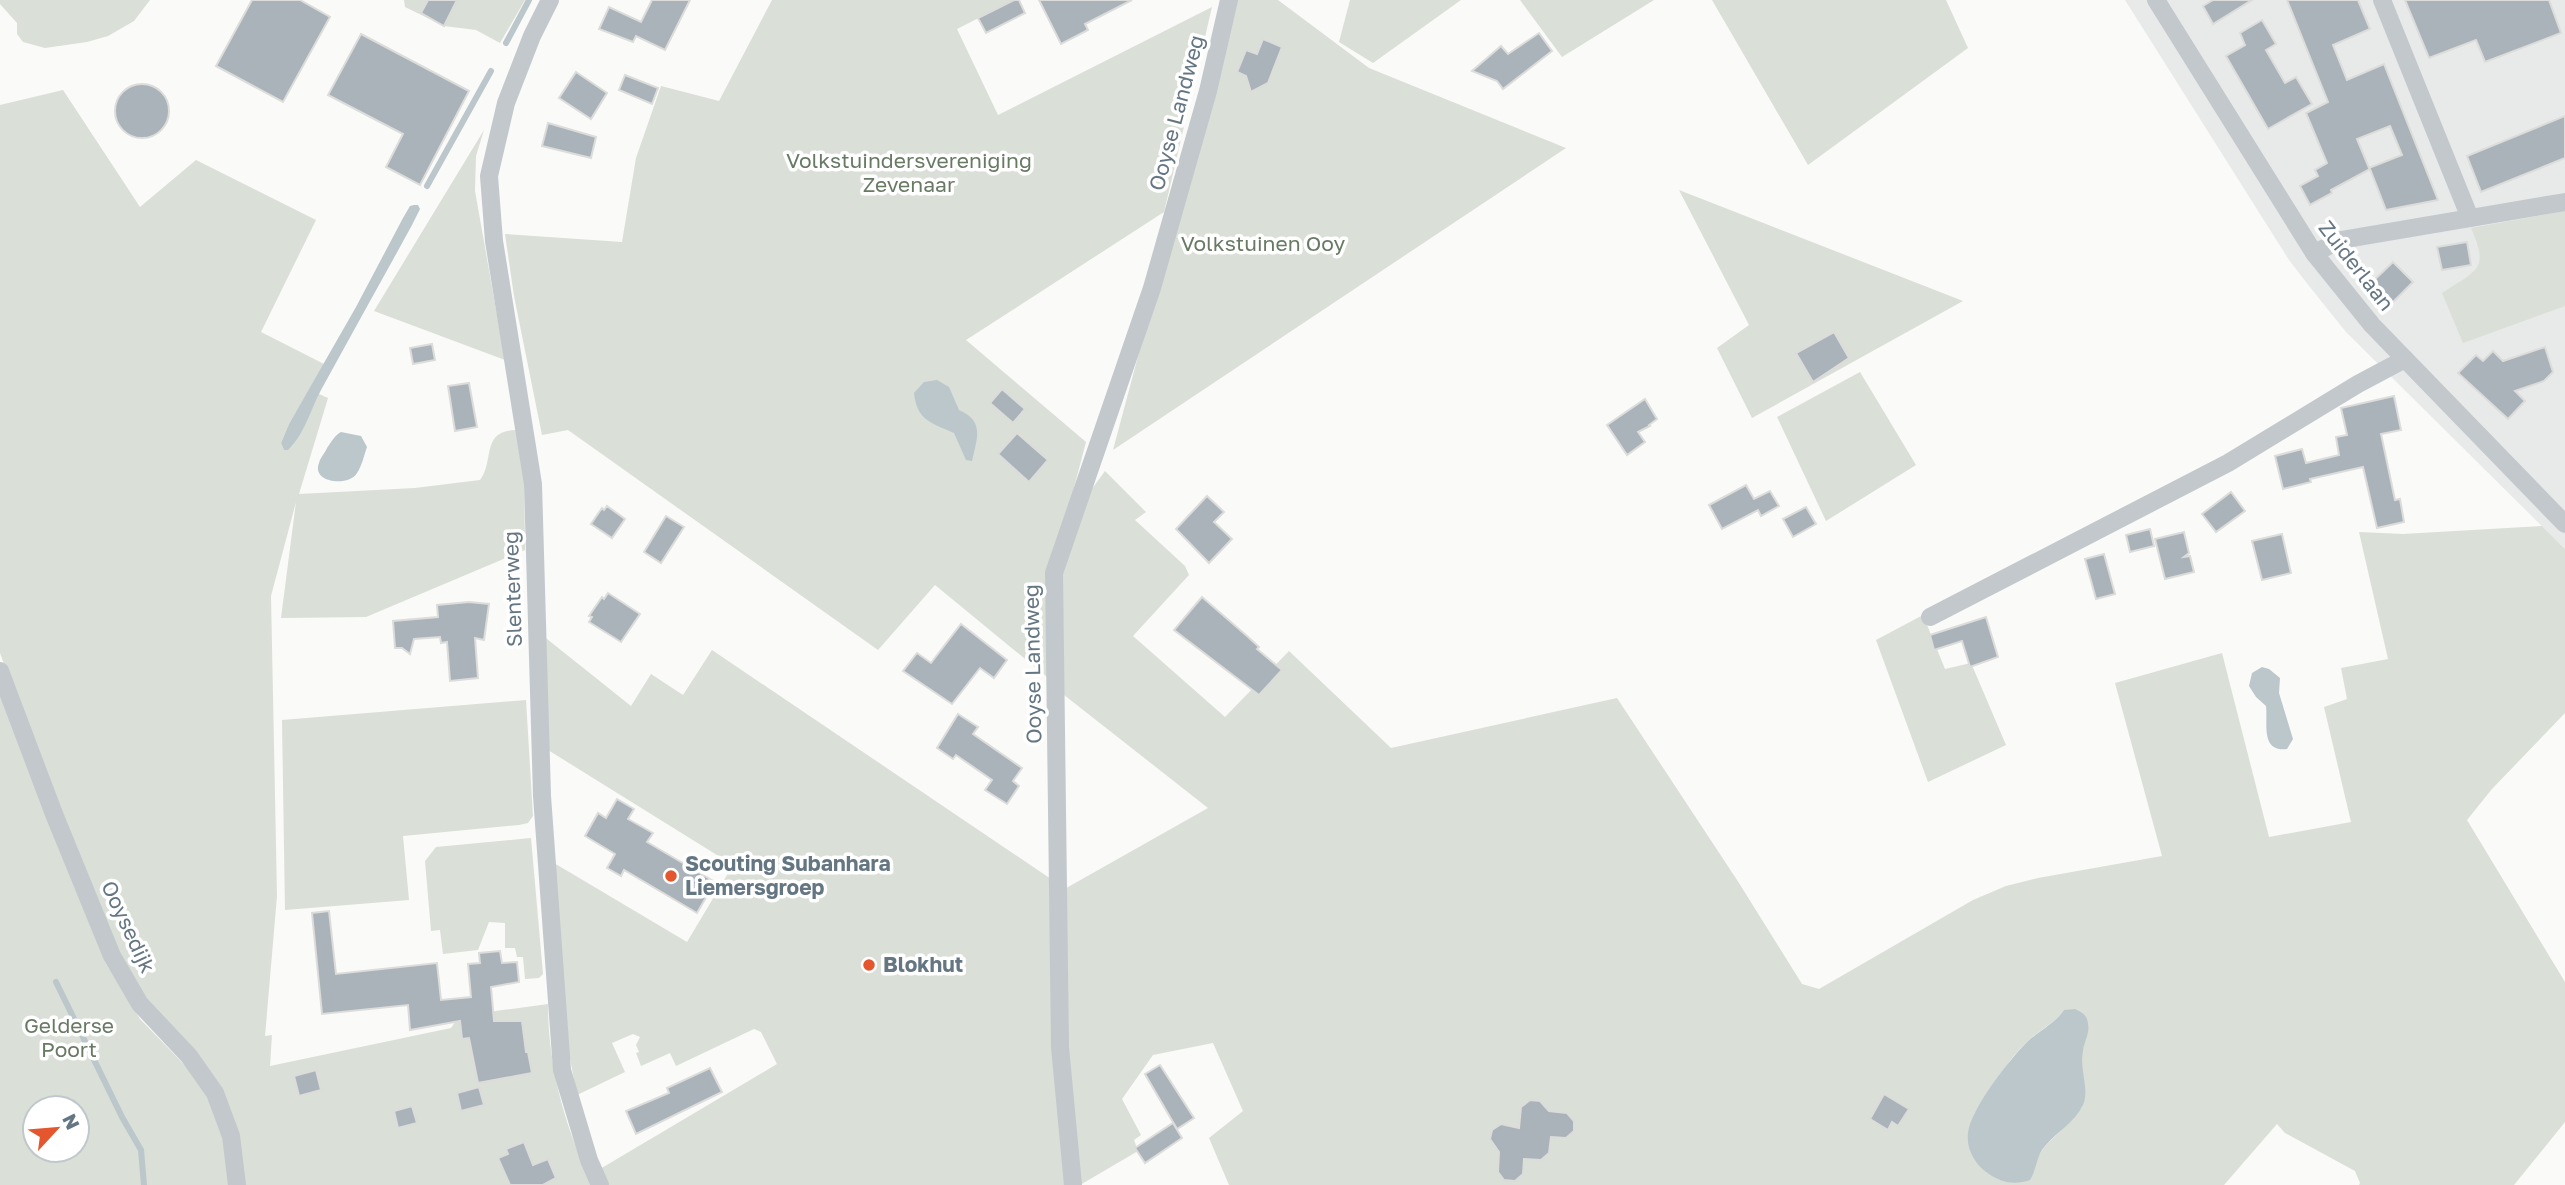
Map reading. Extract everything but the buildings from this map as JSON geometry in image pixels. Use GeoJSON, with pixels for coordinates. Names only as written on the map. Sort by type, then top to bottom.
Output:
{"type":"FeatureCollection","features":[{"type":"Feature","properties":{"kind":"street","name":"Slenterweg"},"geometry":{"type":"LineString","coordinates":[[550,0],[532,36],[506,103],[489,176],[494,241],[533,484],[542,796],[562,1070],[589,1160],[600,1185]]}},
{"type":"Feature","properties":{"kind":"street","name":"Ooyse Landweg"},"geometry":{"type":"LineString","coordinates":[[1073,1185],[1060,1047],[1054,573],[1152,288],[1208,92],[1229,0]]}},
{"type":"Feature","properties":{"kind":"street","name":"Zuiderlaan"},"geometry":{"type":"LineString","coordinates":[[2156,0],[2314,253],[2372,325],[2565,524]]}},
{"type":"Feature","properties":{"kind":"street"},"geometry":{"type":"LineString","coordinates":[[2382,0],[2470,218]]}},
{"type":"Feature","properties":{"kind":"street"},"geometry":{"type":"LineString","coordinates":[[2314,253],[2341,240],[2565,202]]}},
{"type":"Feature","properties":{"kind":"street"},"geometry":{"type":"LineString","coordinates":[[1930,617],[2228,463],[2358,383],[2405,359]]}},
{"type":"Feature","properties":{"kind":"street","name":"Ooysedijk"},"geometry":{"type":"LineString","coordinates":[[0,671],[112,956],[140,1004],[188,1056],[215,1093],[231,1136],[237,1185]]}},
{"type":"Feature","properties":{"kind":"shaded area"},"geometry":{"type":"Polygon","coordinates":[[[2125,0],[2565,0],[2565,549],[2346,332],[2309,286],[2289,260],[2125,0]]]}},
{"type":"Feature","properties":{"kind":"shaded area"},"geometry":{"type":"Polygon","coordinates":[[[418,205],[420,209],[412,225],[321,390],[303,429],[294,444],[284,450],[281,443],[289,424],[410,206],[418,205]]]}},
{"type":"Feature","properties":{"kind":"shaded area"},"geometry":{"type":"Polygon","coordinates":[[[937,380],[949,387],[959,410],[967,414],[976,425],[977,438],[972,461],[966,460],[954,433],[927,420],[918,410],[914,393],[924,382],[937,380]]]}},
{"type":"Feature","properties":{"kind":"shaded area"},"geometry":{"type":"Polygon","coordinates":[[[341,432],[361,436],[367,447],[360,467],[353,477],[332,481],[320,475],[319,463],[332,441],[341,432]]]}},
{"type":"Feature","properties":{"kind":"shaded area"},"geometry":{"type":"Polygon","coordinates":[[[2262,667],[2280,678],[2279,693],[2293,739],[2287,749],[2278,749],[2269,741],[2266,706],[2249,686],[2252,673],[2262,667]]]}},
{"type":"Feature","properties":{"kind":"shaded area"},"geometry":{"type":"Polygon","coordinates":[[[2075,1009],[2086,1016],[2088,1028],[2082,1058],[2085,1092],[2083,1105],[2075,1117],[2042,1150],[2030,1180],[2014,1183],[1994,1177],[1976,1161],[1968,1145],[1968,1133],[1976,1111],[1992,1084],[2020,1050],[2064,1010],[2075,1009]]]}},
{"type":"Feature","properties":{"kind":"green space"},"geometry":{"type":"Polygon","coordinates":[[[0,0],[150,0],[134,21],[108,36],[45,48],[23,42],[17,34],[17,23],[0,4],[0,0]]]}},
{"type":"Feature","properties":{"kind":"green space"},"geometry":{"type":"Polygon","coordinates":[[[404,0],[525,0],[500,43],[476,30],[444,26],[405,7],[404,0]]]}},
{"type":"Feature","properties":{"kind":"green space","name":"Volkstuindersvereniging Zevenaar"},"geometry":{"type":"Polygon","coordinates":[[[772,0],[1014,0],[957,29],[998,115],[1212,7],[1164,212],[966,340],[1086,442],[1051,575],[1047,677],[935,585],[878,650],[568,430],[542,435],[514,296],[505,234],[622,242],[636,158],[661,86],[719,101],[772,0]]]}},
{"type":"Feature","properties":{"kind":"green space","name":"Volkstuinen Ooy"},"geometry":{"type":"Polygon","coordinates":[[[1233,0],[1278,0],[1369,68],[1566,148],[1113,450],[1233,0]]]}},
{"type":"Feature","properties":{"kind":"green space"},"geometry":{"type":"Polygon","coordinates":[[[1350,0],[1461,0],[1373,63],[1339,42],[1350,0]]]}},
{"type":"Feature","properties":{"kind":"green space"},"geometry":{"type":"Polygon","coordinates":[[[1520,0],[1654,0],[1562,57],[1520,0]]]}},
{"type":"Feature","properties":{"kind":"green space"},"geometry":{"type":"Polygon","coordinates":[[[1712,0],[1946,0],[1968,48],[1808,165],[1712,0]]]}},
{"type":"Feature","properties":{"kind":"green space"},"geometry":{"type":"Polygon","coordinates":[[[63,90],[140,207],[196,160],[316,220],[261,332],[324,364],[281,443],[284,450],[293,445],[319,394],[328,398],[299,494],[415,488],[480,480],[493,441],[505,431],[517,430],[524,469],[525,550],[366,617],[281,618],[296,502],[271,596],[277,896],[265,1036],[272,1035],[270,1066],[451,1028],[459,1016],[548,1004],[551,1051],[560,1097],[574,1142],[593,1185],[243,1185],[234,1129],[119,957],[0,653],[0,105],[63,90]]]}},
{"type":"Feature","properties":{"kind":"green space"},"geometry":{"type":"Polygon","coordinates":[[[484,130],[476,156],[475,191],[505,360],[374,311],[484,130]]]}},
{"type":"Feature","properties":{"kind":"green space"},"geometry":{"type":"Polygon","coordinates":[[[1679,190],[1963,301],[1752,418],[1717,348],[1749,325],[1679,190]]]}},
{"type":"Feature","properties":{"kind":"green space"},"geometry":{"type":"Polygon","coordinates":[[[2565,211],[2565,306],[2463,343],[2442,293],[2477,268],[2479,253],[2471,228],[2565,211]]]}},
{"type":"Feature","properties":{"kind":"green space"},"geometry":{"type":"Polygon","coordinates":[[[1860,372],[1916,465],[1826,521],[1777,417],[1860,372]]]}},
{"type":"Feature","properties":{"kind":"green space"},"geometry":{"type":"Polygon","coordinates":[[[1105,471],[1146,512],[1135,520],[1185,566],[1189,575],[1133,636],[1225,717],[1289,651],[1391,748],[1617,698],[1802,984],[1819,989],[1973,900],[2006,886],[2162,856],[2115,683],[2222,653],[2269,837],[2351,822],[2324,707],[2347,699],[2341,668],[2388,659],[2359,532],[2403,534],[2542,526],[2565,549],[2565,713],[2492,789],[2467,820],[2565,982],[2565,1122],[2514,1185],[2359,1185],[2355,1171],[2285,1133],[2277,1124],[2224,1185],[1229,1185],[1209,1138],[1243,1111],[1213,1043],[1153,1055],[1122,1099],[1141,1135],[1134,1140],[1138,1151],[1080,1185],[1064,1052],[1061,891],[1208,808],[1059,691],[1059,591],[1075,512],[1105,471]],[[2064,1010],[2024,1044],[1991,1087],[2037,1158],[2082,1107],[2082,1052],[2088,1032],[2064,1010]]]}},
{"type":"Feature","properties":{"kind":"green space"},"geometry":{"type":"Polygon","coordinates":[[[1923,615],[1945,669],[1971,663],[2006,745],[1928,782],[1876,640],[1923,615]]]}},
{"type":"Feature","properties":{"kind":"green space"},"geometry":{"type":"Polygon","coordinates":[[[542,635],[631,706],[651,674],[683,695],[712,650],[1051,879],[1066,1185],[607,1185],[600,1169],[777,1064],[761,1032],[754,1029],[676,1066],[670,1053],[641,1066],[636,1053],[639,1052],[636,1045],[640,1037],[633,1034],[612,1043],[625,1072],[577,1095],[567,1043],[554,863],[687,942],[733,865],[548,750],[542,635]]]}},
{"type":"Feature","properties":{"kind":"green space","name":"Gelderse Poort"},"geometry":{"type":"Polygon","coordinates":[[[0,693],[105,962],[140,1019],[203,1084],[225,1137],[229,1185],[0,1185],[0,693]]]}},
{"type":"Feature","properties":{"kind":"green space"},"geometry":{"type":"Polygon","coordinates":[[[526,700],[533,816],[528,823],[403,836],[409,900],[285,910],[282,720],[526,700]]]}},
{"type":"Feature","properties":{"kind":"green space"},"geometry":{"type":"Polygon","coordinates":[[[531,838],[543,974],[539,978],[525,979],[523,957],[517,957],[515,948],[505,948],[505,923],[489,922],[478,950],[443,954],[440,930],[431,931],[425,861],[436,847],[531,838]]]}},
{"type":"Feature","properties":{"kind":"waterway"},"geometry":{"type":"LineString","coordinates":[[506,43],[529,0]]}},
{"type":"Feature","properties":{"kind":"waterway"},"geometry":{"type":"LineString","coordinates":[[427,186],[491,71]]}},
{"type":"Feature","properties":{"kind":"waterway"},"geometry":{"type":"LineString","coordinates":[[56,982],[141,1150],[144,1185]]}},
{"type":"Feature","properties":{"kind":"place","name":"Scouting Subanhara Liemersgroep"},"geometry":{"type":"Point","coordinates":[671,876]}},
{"type":"Feature","properties":{"kind":"place","name":"Blokhut"},"geometry":{"type":"Point","coordinates":[869,965]}}]}
